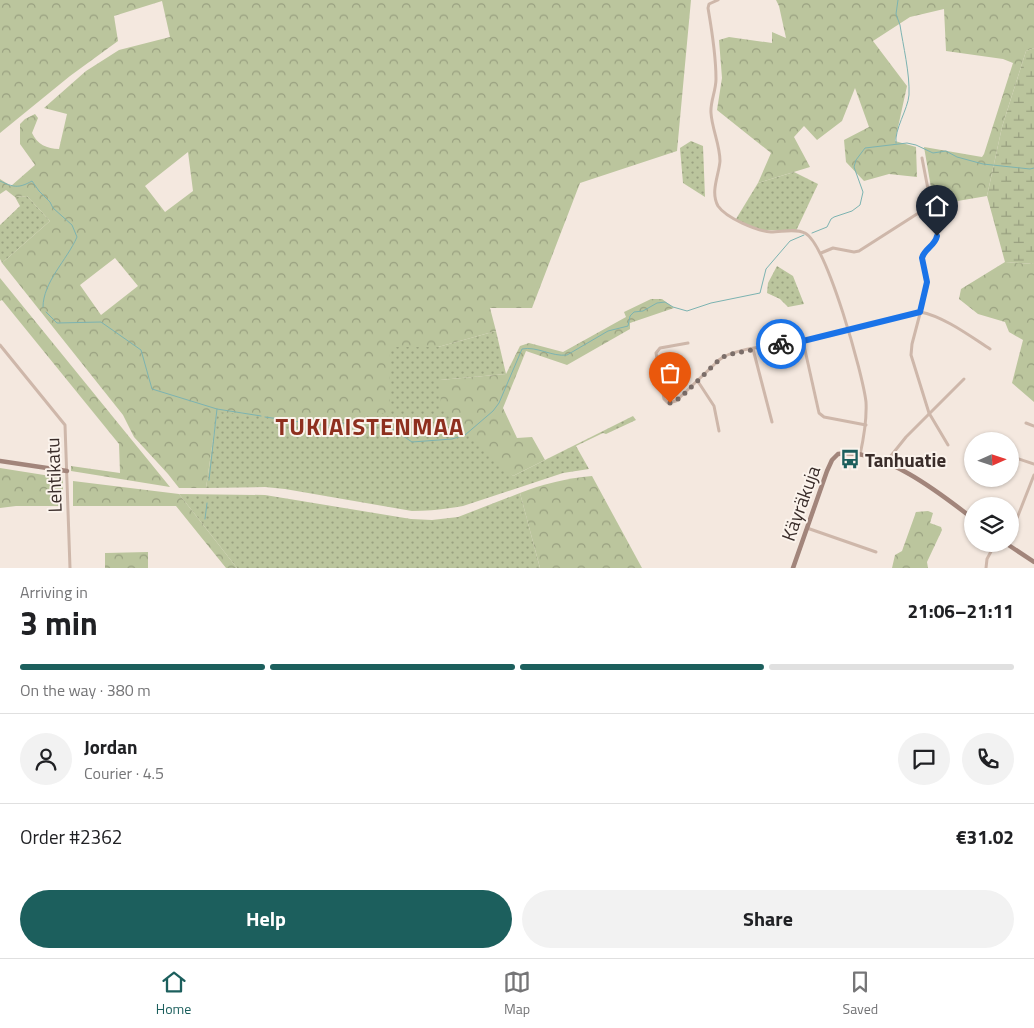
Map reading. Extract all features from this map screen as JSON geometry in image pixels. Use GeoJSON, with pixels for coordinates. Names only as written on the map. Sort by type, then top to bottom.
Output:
{"type":"FeatureCollection","features":[{"type":"Feature","properties":{"kind":"street"},"geometry":{"type":"LineString","coordinates":[[718,0],[709,4],[708,8],[716,79],[710,110],[720,161],[715,198],[718,207],[758,230],[802,232],[811,238],[821,253],[839,300],[863,381],[866,425],[860,455],[886,462],[945,498],[964,512]]}},
{"type":"Feature","properties":{"kind":"street"},"geometry":{"type":"LineString","coordinates":[[922,158],[937,236],[936,242],[923,254],[922,258],[927,282],[911,354],[930,413],[948,445]]}},
{"type":"Feature","properties":{"kind":"street"},"geometry":{"type":"LineString","coordinates":[[821,253],[833,248],[854,252],[859,251],[931,205]]}},
{"type":"Feature","properties":{"kind":"street"},"geometry":{"type":"LineString","coordinates":[[688,343],[662,347],[656,352],[665,400],[668,403],[674,402],[721,358],[727,355],[773,344],[803,341],[920,312],[927,313],[948,324],[990,349]]}},
{"type":"Feature","properties":{"kind":"street"},"geometry":{"type":"LineString","coordinates":[[803,341],[819,413],[824,417],[866,425]]}},
{"type":"Feature","properties":{"kind":"street","name":"Lehtikatu"},"geometry":{"type":"LineString","coordinates":[[0,345],[66,427],[70,568]]}},
{"type":"Feature","properties":{"kind":"street"},"geometry":{"type":"LineString","coordinates":[[753,349],[772,422]]}},
{"type":"Feature","properties":{"kind":"street"},"geometry":{"type":"LineString","coordinates":[[886,462],[906,437],[964,379]]}},
{"type":"Feature","properties":{"kind":"street"},"geometry":{"type":"LineString","coordinates":[[697,380],[714,406],[719,431]]}},
{"type":"Feature","properties":{"kind":"street"},"geometry":{"type":"LineString","coordinates":[[1026,423],[1034,426]]}},
{"type":"Feature","properties":{"kind":"street","name":"Käyräkuja"},"geometry":{"type":"LineString","coordinates":[[793,568],[832,460],[841,453],[860,455]]}},
{"type":"Feature","properties":{"kind":"street"},"geometry":{"type":"LineString","coordinates":[[1019,459],[1034,464]]}},
{"type":"Feature","properties":{"kind":"street"},"geometry":{"type":"LineString","coordinates":[[0,461],[67,471]]}},
{"type":"Feature","properties":{"kind":"street"},"geometry":{"type":"LineString","coordinates":[[1019,513],[1034,475]]}},
{"type":"Feature","properties":{"kind":"street"},"geometry":{"type":"LineString","coordinates":[[807,528],[876,552]]}},
{"type":"Feature","properties":{"kind":"street"},"geometry":{"type":"LineString","coordinates":[[986,568],[986,559],[990,552]]}},
{"type":"Feature","properties":{"kind":"street"},"geometry":{"type":"LineString","coordinates":[[1019,552],[1034,562]]}},
{"type":"Feature","properties":{"kind":"green space"},"geometry":{"type":"Polygon","coordinates":[[[0,0],[691,0],[677,151],[580,183],[532,308],[490,308],[496,331],[438,347],[389,347],[390,412],[336,422],[217,412],[206,488],[179,488],[134,437],[123,415],[2,263],[50,221],[27,196],[15,197],[6,190],[0,194],[0,179],[11,186],[35,165],[20,144],[20,124],[35,114],[38,118],[32,133],[34,137],[43,145],[59,149],[67,114],[44,108],[86,71],[119,50],[170,37],[162,1],[114,16],[118,41],[70,76],[0,133],[0,0]],[[188,152],[145,186],[165,212],[193,191],[188,152]],[[115,258],[80,285],[101,315],[138,286],[115,258]]]}},
{"type":"Feature","properties":{"kind":"green space"},"geometry":{"type":"Polygon","coordinates":[[[776,0],[1034,0],[1034,48],[1026,51],[1002,127],[987,196],[934,205],[924,147],[982,157],[1013,63],[1003,59],[946,51],[944,9],[910,17],[873,41],[907,86],[895,141],[916,147],[917,177],[889,174],[864,181],[846,162],[844,140],[869,127],[855,88],[842,121],[817,140],[804,126],[794,137],[810,167],[758,183],[771,153],[717,110],[722,78],[719,40],[729,37],[772,43],[772,32],[786,38],[776,0]]]}},
{"type":"Feature","properties":{"kind":"green space"},"geometry":{"type":"Polygon","coordinates":[[[1034,48],[1034,264],[1005,262],[987,196],[1002,127],[1026,51],[1034,48]]]}},
{"type":"Feature","properties":{"kind":"green space"},"geometry":{"type":"Polygon","coordinates":[[[691,141],[703,146],[705,197],[683,183],[680,148],[691,141]]]}},
{"type":"Feature","properties":{"kind":"green space"},"geometry":{"type":"Polygon","coordinates":[[[794,172],[818,184],[796,231],[758,230],[736,219],[758,183],[794,172]]]}},
{"type":"Feature","properties":{"kind":"green space"},"geometry":{"type":"Polygon","coordinates":[[[27,196],[50,221],[2,263],[0,259],[0,225],[20,206],[15,197],[27,196]]]}},
{"type":"Feature","properties":{"kind":"green space"},"geometry":{"type":"Polygon","coordinates":[[[1005,262],[1034,264],[1034,402],[1012,383],[1023,340],[1009,332],[1005,322],[978,314],[959,299],[961,289],[1005,262]]]}},
{"type":"Feature","properties":{"kind":"green space"},"geometry":{"type":"Polygon","coordinates":[[[777,266],[793,276],[804,304],[788,307],[780,299],[767,293],[768,283],[777,266]]]}},
{"type":"Feature","properties":{"kind":"green space"},"geometry":{"type":"Polygon","coordinates":[[[0,278],[170,487],[71,471],[71,466],[120,473],[119,444],[2,300],[0,301],[0,278]]]}},
{"type":"Feature","properties":{"kind":"green space"},"geometry":{"type":"Polygon","coordinates":[[[651,299],[662,299],[674,308],[630,323],[630,329],[567,365],[526,351],[503,408],[517,438],[532,437],[545,460],[513,476],[441,407],[440,380],[506,374],[520,346],[529,343],[563,352],[626,317],[624,312],[651,299]]]}},
{"type":"Feature","properties":{"kind":"green space"},"geometry":{"type":"Polygon","coordinates":[[[496,331],[506,374],[440,380],[513,476],[633,416],[636,420],[576,446],[589,469],[563,473],[463,506],[425,511],[412,511],[285,489],[265,487],[206,488],[217,412],[389,412],[389,347],[438,347],[496,331]]]}},
{"type":"Feature","properties":{"kind":"green space"},"geometry":{"type":"Polygon","coordinates":[[[0,468],[63,478],[63,506],[0,508],[0,468]]]}},
{"type":"Feature","properties":{"kind":"green space"},"geometry":{"type":"Polygon","coordinates":[[[592,476],[642,568],[540,568],[520,493],[555,482],[592,476]]]}},
{"type":"Feature","properties":{"kind":"green space"},"geometry":{"type":"Polygon","coordinates":[[[73,481],[179,494],[237,568],[226,568],[176,506],[73,506],[73,481]]]}},
{"type":"Feature","properties":{"kind":"green space"},"geometry":{"type":"Polygon","coordinates":[[[520,493],[540,568],[237,568],[179,494],[265,495],[411,519],[432,520],[458,517],[520,493]]]}},
{"type":"Feature","properties":{"kind":"green space"},"geometry":{"type":"Polygon","coordinates":[[[928,511],[933,513],[930,523],[941,527],[942,530],[927,562],[928,568],[892,568],[895,555],[902,551],[916,512],[928,511]]]}},
{"type":"Feature","properties":{"kind":"green space"},"geometry":{"type":"Polygon","coordinates":[[[148,552],[148,568],[105,568],[105,553],[148,552]]]}},
{"type":"Feature","properties":{"kind":"waterway"},"geometry":{"type":"LineString","coordinates":[[896,143],[897,132],[909,95],[906,60],[900,25],[896,14],[898,0]]}},
{"type":"Feature","properties":{"kind":"waterway"},"geometry":{"type":"LineString","coordinates":[[812,233],[827,227],[834,217],[852,211],[860,205],[863,192],[854,167],[856,160],[865,148],[907,143],[933,153],[946,151],[957,157],[983,164],[1034,168]]}},
{"type":"Feature","properties":{"kind":"waterway"},"geometry":{"type":"LineString","coordinates":[[0,181],[16,186],[32,181],[53,208],[72,225],[77,237],[51,280],[44,298],[43,307]]}},
{"type":"Feature","properties":{"kind":"waterway"},"geometry":{"type":"LineString","coordinates":[[265,417],[328,426],[372,419],[385,424],[412,442],[452,439],[465,435],[493,411],[499,403],[522,349],[528,348],[567,355],[608,331],[628,326],[630,316],[634,312],[643,311],[657,303],[665,302],[673,307],[687,311],[711,303],[760,293],[766,269],[790,241],[804,235]]}},
{"type":"Feature","properties":{"kind":"waterway"},"geometry":{"type":"LineString","coordinates":[[46,312],[57,323],[101,322],[141,350],[152,389],[217,409],[261,416]]}},
{"type":"Feature","properties":{"kind":"waterway"},"geometry":{"type":"LineString","coordinates":[[209,480],[217,409]]}},
{"type":"Feature","properties":{"kind":"waterway"},"geometry":{"type":"LineString","coordinates":[[205,519],[207,503]]}},
{"type":"Feature","properties":{"kind":"way so far"},"geometry":{"type":"LineString","coordinates":[[670,403],[680,398],[721,358],[773,344],[781,344]]}},
{"type":"Feature","properties":{"kind":"place","name":"Tanhuatie"},"geometry":{"type":"Point","coordinates":[850,459]}},
{"type":"Feature","properties":{"kind":"district","name":"TUKIAISTENMAA"},"geometry":{"type":"Point","coordinates":[370,426]}},
{"type":"Feature","properties":{"kind":"route"},"geometry":{"type":"LineString","coordinates":[[781,344],[803,341],[920,312],[927,287],[922,258],[923,254],[936,242],[937,236]]}}]}
